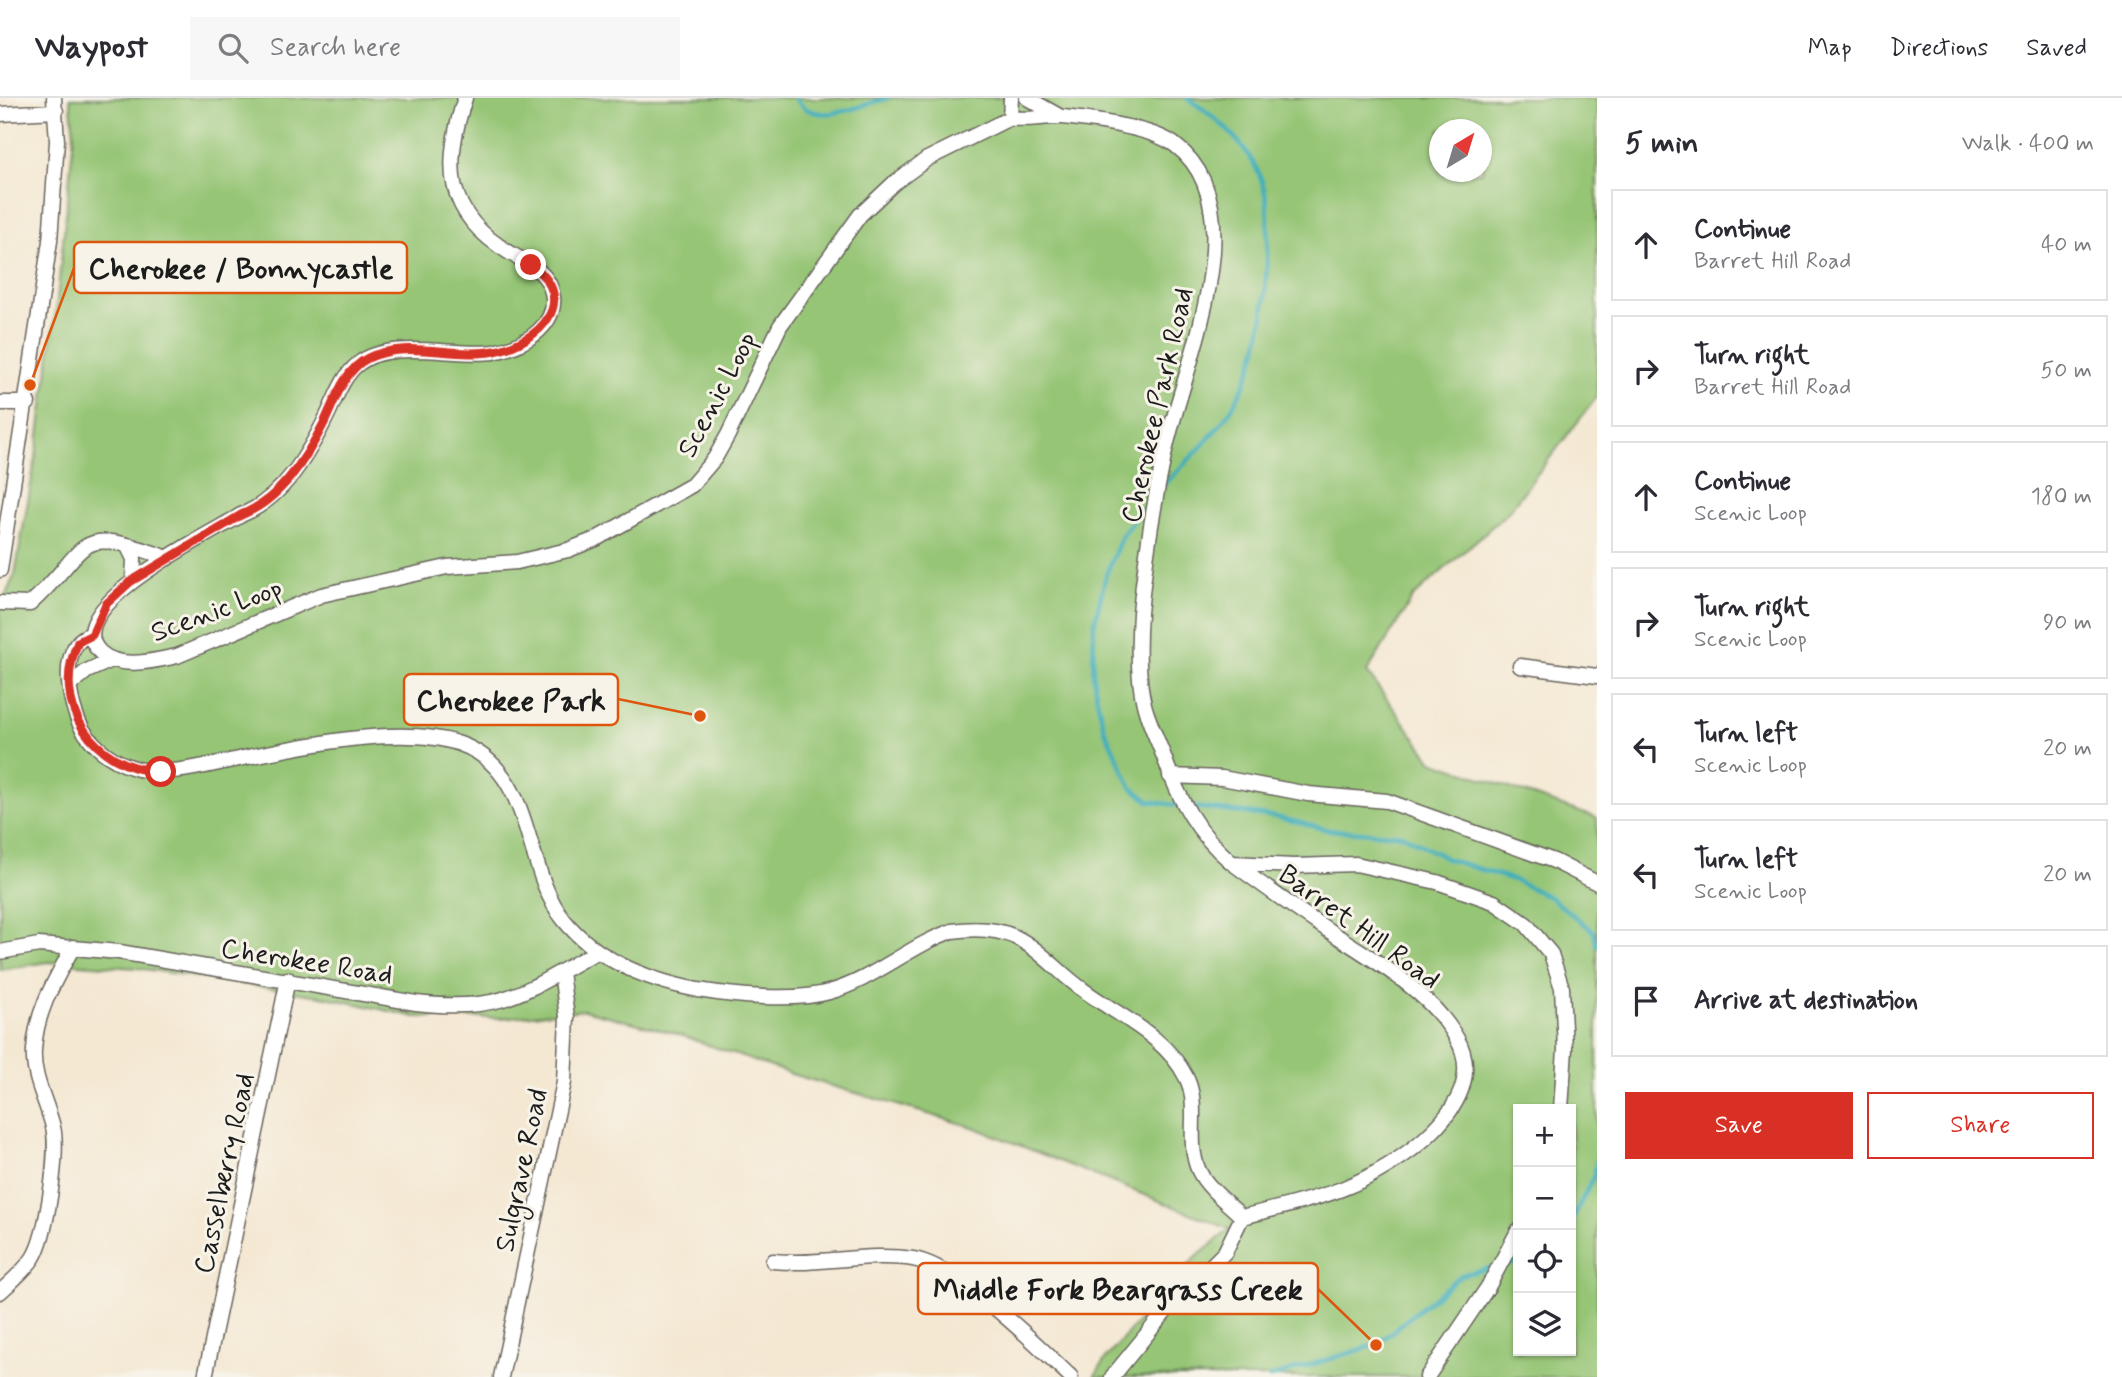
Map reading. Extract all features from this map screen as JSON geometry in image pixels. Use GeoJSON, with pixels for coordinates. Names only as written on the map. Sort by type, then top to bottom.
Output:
{"type":"FeatureCollection","features":[{"type":"Feature","properties":{"kind":"street","name":"Scenic Loop"},"geometry":{"type":"LineString","coordinates":[[92,635],[106,604],[133,579],[241,515],[258,509],[279,489],[304,460],[349,373],[365,360],[396,352],[492,352],[530,337],[545,326],[553,304],[547,279],[478,228],[466,214],[452,179],[452,150],[465,98]]}},
{"type":"Feature","properties":{"kind":"street"},"geometry":{"type":"LineString","coordinates":[[1010,118],[1011,98]]}},
{"type":"Feature","properties":{"kind":"street","name":"Cherokee Park Road"},"geometry":{"type":"LineString","coordinates":[[1027,98],[1061,117]]}},
{"type":"Feature","properties":{"kind":"street"},"geometry":{"type":"LineString","coordinates":[[0,114],[55,105],[55,192],[28,403],[0,570]]}},
{"type":"Feature","properties":{"kind":"street","name":"Cherokee Park Road"},"geometry":{"type":"LineString","coordinates":[[1010,118],[1023,120],[1061,117],[1164,138],[1189,159],[1203,183],[1212,212],[1205,313],[1164,456],[1153,523],[1140,616],[1141,685],[1145,708],[1171,779],[1195,826],[1231,862]]}},
{"type":"Feature","properties":{"kind":"street","name":"Scenic Loop"},"geometry":{"type":"LineString","coordinates":[[112,660],[146,661],[177,656],[321,595],[447,567],[517,562],[568,550],[596,539],[672,498],[699,479],[715,458],[780,326],[860,215],[894,183],[927,159],[1010,118]]}},
{"type":"Feature","properties":{"kind":"street"},"geometry":{"type":"LineString","coordinates":[[0,403],[28,403]]}},
{"type":"Feature","properties":{"kind":"street"},"geometry":{"type":"LineString","coordinates":[[0,603],[30,604],[75,554],[92,542],[112,541],[168,558]]}},
{"type":"Feature","properties":{"kind":"street"},"geometry":{"type":"LineString","coordinates":[[128,547],[134,559],[133,579]]}},
{"type":"Feature","properties":{"kind":"street"},"geometry":{"type":"LineString","coordinates":[[71,684],[87,671],[112,660],[93,645],[92,635],[78,642],[70,661],[71,684],[73,707],[96,746],[123,764],[150,771],[186,770],[288,749],[414,735],[440,738],[475,751],[504,777],[515,797],[556,907],[564,920],[596,952],[642,975],[676,986],[713,992],[801,996],[830,992],[856,982],[952,931],[992,930],[1015,937],[1080,988],[1158,1041],[1171,1054],[1188,1080],[1193,1155],[1198,1170],[1242,1217],[1225,1252],[1165,1312],[1112,1377]]}},
{"type":"Feature","properties":{"kind":"street"},"geometry":{"type":"LineString","coordinates":[[1520,666],[1597,676]]}},
{"type":"Feature","properties":{"kind":"street"},"geometry":{"type":"LineString","coordinates":[[1171,779],[1222,778],[1308,793],[1387,801],[1554,861],[1597,883]]}},
{"type":"Feature","properties":{"kind":"street"},"geometry":{"type":"LineString","coordinates":[[1231,862],[1294,866],[1356,864],[1437,882],[1494,902],[1526,923],[1551,954],[1562,988],[1566,1049],[1561,1104]]}},
{"type":"Feature","properties":{"kind":"street","name":"Barret Hill Road"},"geometry":{"type":"LineString","coordinates":[[1231,862],[1419,996],[1457,1038],[1465,1064],[1463,1085],[1450,1111],[1430,1134],[1404,1155],[1343,1189],[1242,1217]]}},
{"type":"Feature","properties":{"kind":"street","name":"Cherokee Road"},"geometry":{"type":"LineString","coordinates":[[0,953],[39,945],[73,947],[288,979],[416,1003],[465,1007],[490,1004],[521,994],[596,952]]}},
{"type":"Feature","properties":{"kind":"street"},"geometry":{"type":"LineString","coordinates":[[0,1292],[33,1257],[49,1196],[55,1158],[55,1135],[36,1074],[35,1036],[51,987],[73,947]]}},
{"type":"Feature","properties":{"kind":"street","name":"Sulgrave Road"},"geometry":{"type":"LineString","coordinates":[[501,1377],[564,1082],[568,1017],[561,972]]}},
{"type":"Feature","properties":{"kind":"street","name":"Casselberry Road"},"geometry":{"type":"LineString","coordinates":[[205,1377],[288,979]]}},
{"type":"Feature","properties":{"kind":"street"},"geometry":{"type":"LineString","coordinates":[[1427,1377],[1488,1287],[1513,1242]]}},
{"type":"Feature","properties":{"kind":"street"},"geometry":{"type":"LineString","coordinates":[[773,1261],[794,1263],[895,1258],[924,1261],[952,1277],[1008,1320],[1071,1377]]}},
{"type":"Feature","properties":{"kind":"green space"},"geometry":{"type":"Polygon","coordinates":[[[70,98],[1597,98],[1597,397],[1507,513],[1414,596],[1367,672],[1432,761],[1597,818],[1597,1372],[1593,1377],[1094,1377],[1106,1358],[1193,1260],[1230,1229],[976,1128],[791,1074],[674,1033],[584,1010],[501,1018],[416,1017],[326,997],[137,968],[48,962],[0,970],[0,608],[15,574],[37,450],[56,309],[74,134],[70,98]]]}},
{"type":"Feature","properties":{"kind":"waterway"},"geometry":{"type":"LineString","coordinates":[[795,98],[814,112],[826,113],[852,109],[888,98]]}},
{"type":"Feature","properties":{"kind":"waterway"},"geometry":{"type":"LineString","coordinates":[[1163,486],[1221,424],[1245,384],[1257,349],[1266,277],[1268,216],[1259,174],[1246,151],[1229,131],[1187,98]]}},
{"type":"Feature","properties":{"kind":"waterway"},"geometry":{"type":"LineString","coordinates":[[1150,500],[1122,535],[1106,575],[1094,624],[1093,677],[1098,704],[1105,731],[1131,787],[1149,801],[1276,817],[1329,830],[1403,835],[1447,859],[1514,880],[1551,898],[1593,931],[1597,945]]}},
{"type":"Feature","properties":{"kind":"waterway"},"geometry":{"type":"LineString","coordinates":[[1576,1213],[1594,1175],[1597,1161]]}},
{"type":"Feature","properties":{"kind":"waterway"},"geometry":{"type":"LineString","coordinates":[[1503,1265],[1513,1263]]}},
{"type":"Feature","properties":{"kind":"waterway"},"geometry":{"type":"LineString","coordinates":[[1270,1377],[1376,1345],[1461,1275],[1494,1267]]}},
{"type":"Feature","properties":{"kind":"place","name":"Cherokee / Bonnycastle"},"geometry":{"type":"Point","coordinates":[30,385]}},
{"type":"Feature","properties":{"kind":"place","name":"Cherokee Park"},"geometry":{"type":"Point","coordinates":[700,716]}},
{"type":"Feature","properties":{"kind":"place","name":"Middle Fork Beargrass Creek"},"geometry":{"type":"Point","coordinates":[1376,1345]}},
{"type":"Feature","properties":{"kind":"route"},"geometry":{"type":"LineString","coordinates":[[161,772],[136,768],[114,760],[96,746],[84,730],[73,707],[68,673],[78,642],[85,636],[92,635],[106,604],[130,582],[241,515],[258,509],[279,489],[304,460],[349,373],[365,360],[375,355],[396,352],[492,352],[509,348],[541,331],[549,318],[553,295],[547,279],[531,265]]}}]}
